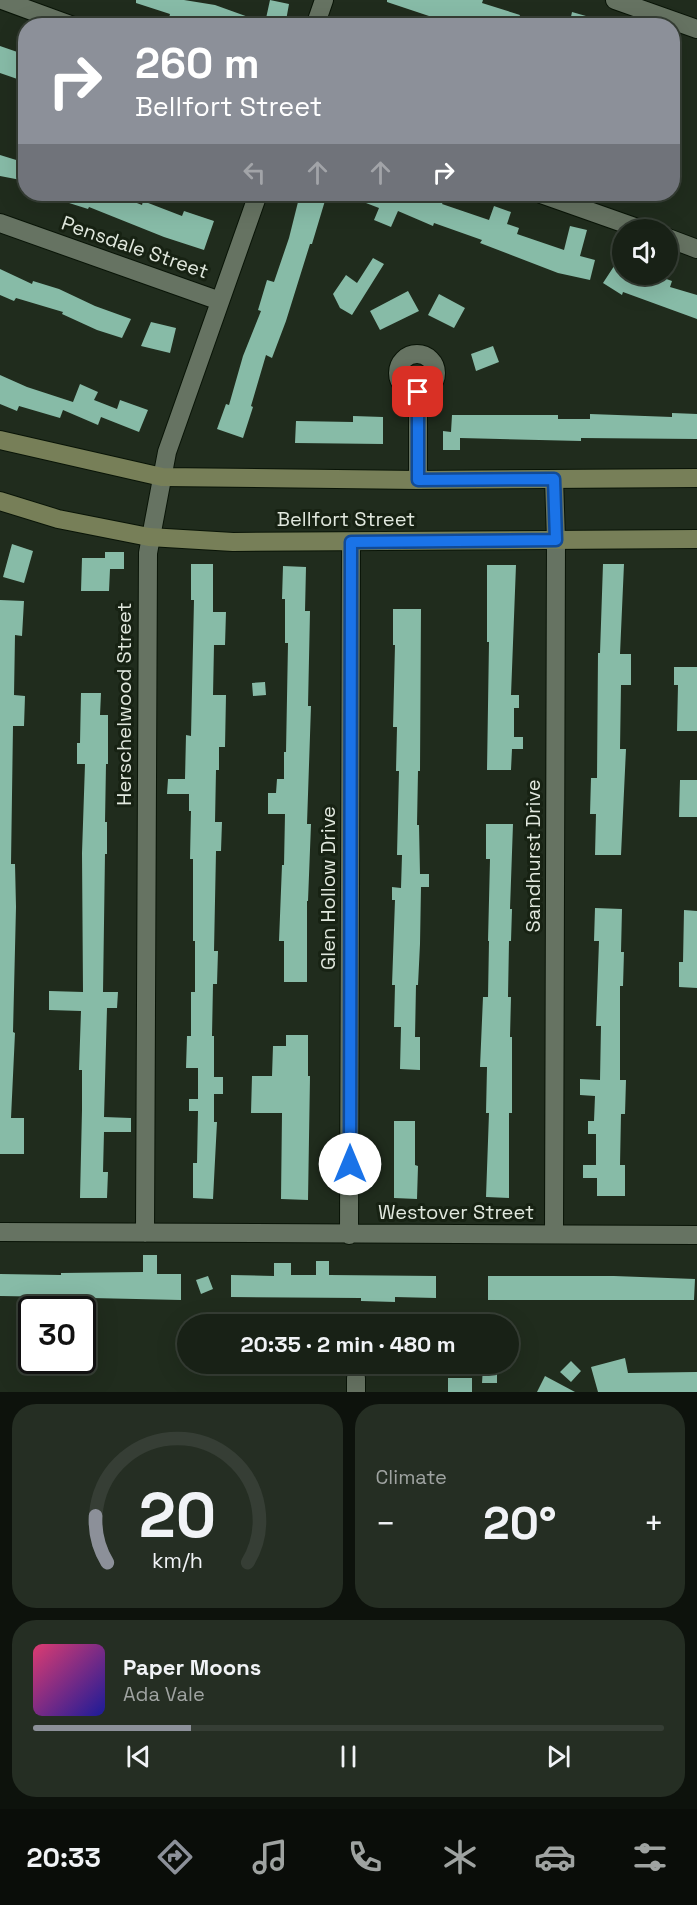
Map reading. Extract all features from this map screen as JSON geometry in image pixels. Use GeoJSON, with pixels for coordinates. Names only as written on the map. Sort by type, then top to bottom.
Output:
{"type":"FeatureCollection","features":[{"type":"Feature","properties":{"kind":"main road","name":"Bellfort Street"},"geometry":{"type":"LineString","coordinates":[[0,440],[162,477],[418,480],[697,478]]}},
{"type":"Feature","properties":{"kind":"main road","name":"Bellfort Street"},"geometry":{"type":"LineString","coordinates":[[0,501],[58,519],[149,537],[233,542],[697,539]]}},
{"type":"Feature","properties":{"kind":"street"},"geometry":{"type":"LineString","coordinates":[[2,0],[52,18]]}},
{"type":"Feature","properties":{"kind":"street"},"geometry":{"type":"LineString","coordinates":[[318,18],[324,0]]}},
{"type":"Feature","properties":{"kind":"street"},"geometry":{"type":"LineString","coordinates":[[615,0],[666,18]]}},
{"type":"Feature","properties":{"kind":"street"},"geometry":{"type":"LineString","coordinates":[[680,23],[697,29]]}},
{"type":"Feature","properties":{"kind":"street","name":"Herschelwood Street"},"geometry":{"type":"LineString","coordinates":[[145,1233],[149,537],[167,452],[256,201]]}},
{"type":"Feature","properties":{"kind":"street"},"geometry":{"type":"LineString","coordinates":[[561,201],[612,219]]}},
{"type":"Feature","properties":{"kind":"street","name":"Pensdale Street"},"geometry":{"type":"LineString","coordinates":[[0,223],[220,301]]}},
{"type":"Feature","properties":{"kind":"street"},"geometry":{"type":"LineString","coordinates":[[678,242],[697,249]]}},
{"type":"Feature","properties":{"kind":"street"},"geometry":{"type":"LineString","coordinates":[[418,392],[418,480]]}},
{"type":"Feature","properties":{"kind":"street","name":"Sandhurst Drive"},"geometry":{"type":"LineString","coordinates":[[554,479],[556,540],[554,1233]]}},
{"type":"Feature","properties":{"kind":"street","name":"Glen Hollow Drive"},"geometry":{"type":"LineString","coordinates":[[349,1235],[351,542]]}},
{"type":"Feature","properties":{"kind":"street","name":"Westover Street"},"geometry":{"type":"LineString","coordinates":[[0,1232],[697,1235]]}},
{"type":"Feature","properties":{"kind":"building"},"geometry":{"type":"Polygon","coordinates":[[[136,0],[184,0],[215,5],[251,18],[169,18],[170,14],[136,3],[136,0]]]}},
{"type":"Feature","properties":{"kind":"building"},"geometry":{"type":"Polygon","coordinates":[[[270,0],[289,4],[286,18],[266,18],[270,0]]]}},
{"type":"Feature","properties":{"kind":"building"},"geometry":{"type":"Polygon","coordinates":[[[387,0],[483,0],[482,3],[520,15],[519,18],[435,18],[387,2],[387,0]]]}},
{"type":"Feature","properties":{"kind":"building"},"geometry":{"type":"Polygon","coordinates":[[[572,12],[593,18],[571,18],[572,12]]]}},
{"type":"Feature","properties":{"kind":"building"},"geometry":{"type":"Polygon","coordinates":[[[0,46],[18,52],[18,79],[0,73],[0,46]]]}},
{"type":"Feature","properties":{"kind":"building"},"geometry":{"type":"Polygon","coordinates":[[[0,155],[18,161],[18,179],[0,176],[0,155]]]}},
{"type":"Feature","properties":{"kind":"building"},"geometry":{"type":"Polygon","coordinates":[[[63,201],[132,201],[142,205],[143,201],[182,216],[184,211],[214,221],[204,250],[164,237],[89,207],[88,209],[63,201]]]}},
{"type":"Feature","properties":{"kind":"building"},"geometry":{"type":"Polygon","coordinates":[[[298,201],[325,201],[272,358],[266,355],[243,438],[217,429],[226,404],[229,405],[243,356],[261,311],[258,310],[267,280],[274,282],[298,201]]]}},
{"type":"Feature","properties":{"kind":"building"},"geometry":{"type":"Polygon","coordinates":[[[367,201],[440,201],[442,204],[489,220],[494,206],[511,212],[507,224],[519,228],[517,234],[564,250],[570,226],[587,230],[580,256],[595,260],[590,280],[558,273],[480,243],[482,240],[434,223],[433,226],[398,211],[391,227],[374,220],[379,208],[366,203],[367,201]]]}},
{"type":"Feature","properties":{"kind":"building"},"geometry":{"type":"Polygon","coordinates":[[[373,258],[384,264],[352,315],[340,308],[333,294],[346,275],[357,283],[373,258]]]}},
{"type":"Feature","properties":{"kind":"building"},"geometry":{"type":"Polygon","coordinates":[[[0,269],[32,284],[33,281],[59,289],[95,306],[131,319],[122,338],[97,330],[62,314],[63,312],[16,298],[14,301],[0,295],[0,269]]]}},
{"type":"Feature","properties":{"kind":"building"},"geometry":{"type":"Polygon","coordinates":[[[612,269],[612,285],[671,285],[670,287],[697,295],[697,319],[623,292],[622,295],[603,283],[612,269]]]}},
{"type":"Feature","properties":{"kind":"building"},"geometry":{"type":"Polygon","coordinates":[[[408,291],[419,311],[380,330],[370,311],[408,291]]]}},
{"type":"Feature","properties":{"kind":"building"},"geometry":{"type":"Polygon","coordinates":[[[439,294],[465,308],[454,328],[428,315],[439,294]]]}},
{"type":"Feature","properties":{"kind":"building"},"geometry":{"type":"Polygon","coordinates":[[[151,322],[176,328],[170,353],[141,346],[151,322]]]}},
{"type":"Feature","properties":{"kind":"building"},"geometry":{"type":"Polygon","coordinates":[[[493,346],[499,362],[476,371],[471,354],[493,346]]]}},
{"type":"Feature","properties":{"kind":"building"},"geometry":{"type":"Polygon","coordinates":[[[0,375],[27,387],[73,402],[80,384],[98,392],[94,400],[117,409],[120,400],[148,410],[139,432],[101,417],[98,425],[63,410],[60,418],[19,406],[17,411],[0,404],[0,375]]]}},
{"type":"Feature","properties":{"kind":"building"},"geometry":{"type":"Polygon","coordinates":[[[672,413],[697,414],[697,439],[581,438],[581,441],[460,438],[460,450],[443,450],[443,431],[451,432],[452,415],[558,415],[558,419],[590,419],[590,414],[672,417],[672,413]]]}},
{"type":"Feature","properties":{"kind":"building"},"geometry":{"type":"Polygon","coordinates":[[[353,416],[383,417],[383,444],[295,443],[296,421],[353,422],[353,416]]]}},
{"type":"Feature","properties":{"kind":"building"},"geometry":{"type":"Polygon","coordinates":[[[12,544],[33,551],[24,583],[3,577],[12,544]]]}},
{"type":"Feature","properties":{"kind":"building"},"geometry":{"type":"Polygon","coordinates":[[[105,552],[124,552],[124,569],[110,569],[109,591],[81,591],[82,558],[105,558],[105,552]]]}},
{"type":"Feature","properties":{"kind":"building"},"geometry":{"type":"Polygon","coordinates":[[[191,564],[213,564],[213,612],[226,612],[225,645],[214,645],[213,695],[226,695],[225,747],[219,747],[219,770],[216,770],[215,822],[222,822],[221,851],[216,851],[214,951],[218,951],[217,984],[213,984],[212,1036],[214,1036],[214,1077],[223,1077],[223,1094],[214,1094],[214,1122],[217,1122],[213,1199],[193,1198],[193,1163],[197,1163],[198,1111],[189,1111],[189,1099],[198,1099],[198,1068],[186,1068],[187,1036],[191,1036],[191,992],[195,992],[193,859],[190,859],[191,811],[189,811],[189,794],[167,794],[168,779],[185,779],[186,735],[191,736],[194,600],[191,600],[191,564]]]}},
{"type":"Feature","properties":{"kind":"building"},"geometry":{"type":"Polygon","coordinates":[[[603,564],[624,564],[620,654],[631,654],[631,685],[621,685],[620,749],[626,749],[621,855],[595,855],[596,814],[590,814],[591,778],[597,778],[598,653],[600,653],[603,564]]]}},
{"type":"Feature","properties":{"kind":"building"},"geometry":{"type":"Polygon","coordinates":[[[487,565],[516,565],[511,695],[519,695],[519,708],[514,708],[514,737],[523,737],[523,749],[512,749],[511,770],[487,770],[489,642],[487,642],[487,565]]]}},
{"type":"Feature","properties":{"kind":"building"},"geometry":{"type":"Polygon","coordinates":[[[283,566],[306,567],[305,611],[310,611],[308,706],[311,706],[307,824],[311,824],[307,901],[307,982],[284,982],[284,941],[279,941],[285,814],[268,814],[268,793],[276,793],[277,779],[284,779],[284,752],[286,752],[288,643],[285,643],[285,599],[282,599],[283,566]]]}},
{"type":"Feature","properties":{"kind":"building"},"geometry":{"type":"Polygon","coordinates":[[[0,600],[24,601],[22,636],[15,635],[14,695],[25,696],[24,726],[13,726],[11,864],[15,864],[16,907],[13,1032],[15,1033],[11,1118],[24,1118],[24,1154],[0,1154],[0,600]]]}},
{"type":"Feature","properties":{"kind":"building"},"geometry":{"type":"Polygon","coordinates":[[[393,609],[421,609],[420,771],[418,771],[417,825],[419,825],[420,874],[429,874],[429,887],[421,887],[418,985],[416,985],[415,1037],[420,1037],[420,1070],[400,1069],[401,1027],[394,1027],[395,985],[392,985],[395,900],[392,900],[392,887],[401,888],[402,855],[397,855],[399,771],[396,771],[397,727],[393,727],[395,645],[393,645],[393,609]]]}},
{"type":"Feature","properties":{"kind":"building"},"geometry":{"type":"Polygon","coordinates":[[[674,667],[697,667],[697,731],[677,731],[678,685],[674,685],[674,667]]]}},
{"type":"Feature","properties":{"kind":"building"},"geometry":{"type":"Polygon","coordinates":[[[265,682],[266,695],[253,696],[252,683],[265,682]]]}},
{"type":"Feature","properties":{"kind":"building"},"geometry":{"type":"Polygon","coordinates":[[[81,693],[101,693],[100,715],[108,715],[103,992],[118,992],[117,1008],[107,1008],[104,1117],[131,1118],[131,1132],[104,1132],[103,1172],[108,1172],[107,1198],[80,1198],[81,1011],[49,1010],[49,991],[83,992],[82,853],[85,764],[77,764],[77,743],[80,743],[81,693]]]}},
{"type":"Feature","properties":{"kind":"building"},"geometry":{"type":"Polygon","coordinates":[[[680,780],[697,780],[697,817],[679,817],[680,780]]]}},
{"type":"Feature","properties":{"kind":"building"},"geometry":{"type":"Polygon","coordinates":[[[486,824],[513,824],[508,997],[511,997],[510,1037],[512,1037],[509,1198],[486,1197],[489,1113],[486,1113],[487,1067],[480,1067],[483,997],[488,997],[490,859],[486,859],[486,824]]]}},
{"type":"Feature","properties":{"kind":"building"},"geometry":{"type":"Polygon","coordinates":[[[595,908],[622,909],[621,952],[624,952],[623,986],[620,986],[620,1080],[626,1080],[625,1114],[621,1114],[620,1165],[625,1165],[625,1196],[597,1196],[597,1178],[583,1178],[583,1165],[596,1165],[596,1134],[588,1134],[588,1121],[594,1121],[595,1096],[580,1095],[580,1079],[600,1080],[601,1026],[596,1026],[599,941],[594,941],[595,908]]]}},
{"type":"Feature","properties":{"kind":"building"},"geometry":{"type":"Polygon","coordinates":[[[684,910],[697,911],[697,988],[679,987],[679,962],[683,962],[684,910]]]}},
{"type":"Feature","properties":{"kind":"building"},"geometry":{"type":"Polygon","coordinates":[[[286,1035],[308,1035],[308,1076],[310,1076],[308,1200],[281,1199],[282,1113],[251,1113],[252,1076],[272,1076],[273,1046],[286,1046],[286,1035]]]}},
{"type":"Feature","properties":{"kind":"building"},"geometry":{"type":"Polygon","coordinates":[[[394,1121],[415,1121],[415,1165],[418,1166],[417,1199],[394,1198],[394,1121]]]}},
{"type":"Feature","properties":{"kind":"building"},"geometry":{"type":"Polygon","coordinates":[[[143,1255],[157,1255],[157,1274],[181,1274],[181,1300],[96,1298],[96,1296],[0,1296],[0,1274],[61,1275],[61,1273],[143,1272],[143,1255]]]}},
{"type":"Feature","properties":{"kind":"building"},"geometry":{"type":"Polygon","coordinates":[[[316,1261],[329,1261],[329,1275],[436,1276],[436,1298],[395,1297],[395,1302],[361,1301],[361,1298],[231,1297],[231,1275],[274,1276],[274,1263],[291,1263],[291,1275],[316,1275],[316,1261]]]}},
{"type":"Feature","properties":{"kind":"building"},"geometry":{"type":"Polygon","coordinates":[[[208,1276],[213,1289],[201,1294],[196,1280],[208,1276]]]}},
{"type":"Feature","properties":{"kind":"building"},"geometry":{"type":"Polygon","coordinates":[[[488,1276],[614,1276],[695,1279],[694,1300],[488,1300],[488,1276]]]}},
{"type":"Feature","properties":{"kind":"building"},"geometry":{"type":"Polygon","coordinates":[[[625,1358],[628,1373],[697,1372],[697,1392],[598,1392],[591,1367],[625,1358]]]}},
{"type":"Feature","properties":{"kind":"building"},"geometry":{"type":"Polygon","coordinates":[[[571,1361],[581,1371],[571,1382],[560,1372],[571,1361]]]}},
{"type":"Feature","properties":{"kind":"building"},"geometry":{"type":"Polygon","coordinates":[[[483,1374],[497,1374],[497,1383],[482,1383],[483,1374]]]}},
{"type":"Feature","properties":{"kind":"building"},"geometry":{"type":"Polygon","coordinates":[[[545,1376],[575,1392],[537,1392],[545,1376]]]}},
{"type":"Feature","properties":{"kind":"building"},"geometry":{"type":"Polygon","coordinates":[[[448,1378],[472,1378],[472,1392],[448,1392],[448,1378]]]}},
{"type":"Feature","properties":{"kind":"route"},"geometry":{"type":"LineString","coordinates":[[350,1164],[351,542],[556,540],[554,479],[418,480],[418,392]]}}]}
